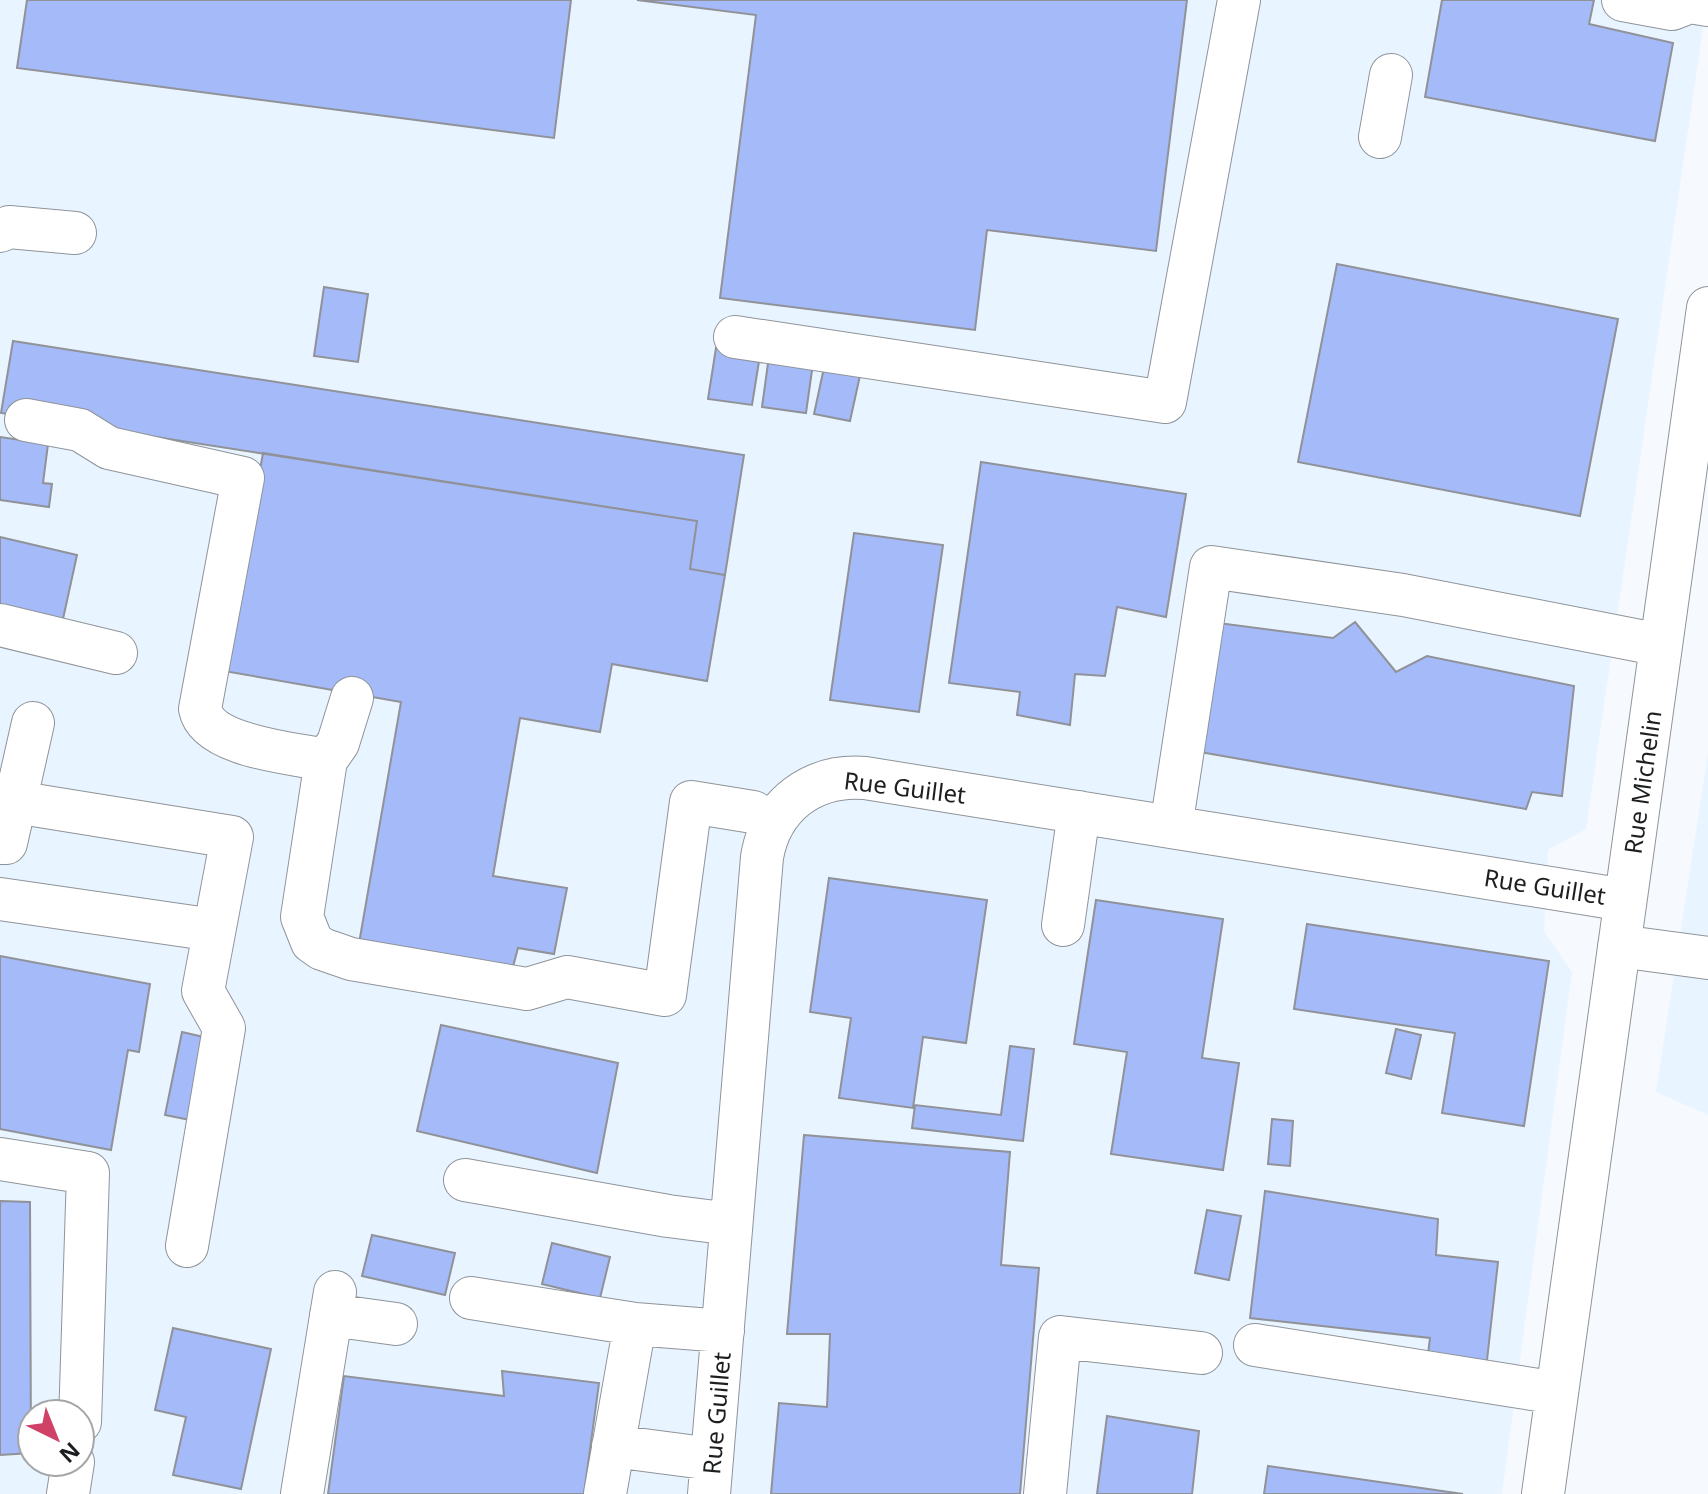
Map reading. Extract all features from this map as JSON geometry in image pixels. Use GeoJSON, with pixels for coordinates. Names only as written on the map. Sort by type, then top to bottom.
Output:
{"type":"FeatureCollection","features":[{"type":"Feature","properties":{"kind":"street"},"geometry":{"type":"LineString","coordinates":[[735,337],[1165,402],[1239,0]]}},
{"type":"Feature","properties":{"kind":"street"},"geometry":{"type":"LineString","coordinates":[[1623,0],[1672,9],[1694,2]]}},
{"type":"Feature","properties":{"kind":"street"},"geometry":{"type":"LineString","coordinates":[[1380,137],[1391,75]]}},
{"type":"Feature","properties":{"kind":"street"},"geometry":{"type":"LineString","coordinates":[[0,231],[9,227],[75,233]]}},
{"type":"Feature","properties":{"kind":"street","name":"Rue Michelin"},"geometry":{"type":"LineString","coordinates":[[1543,1494],[1707,315]]}},
{"type":"Feature","properties":{"kind":"street"},"geometry":{"type":"LineString","coordinates":[[13,418],[80,430],[109,448],[243,478],[201,716],[205,724],[226,737],[326,760]]}},
{"type":"Feature","properties":{"kind":"street"},"geometry":{"type":"LineString","coordinates":[[1171,827],[1211,567],[1403,595],[1661,645]]}},
{"type":"Feature","properties":{"kind":"street"},"geometry":{"type":"LineString","coordinates":[[0,625],[116,653]]}},
{"type":"Feature","properties":{"kind":"street"},"geometry":{"type":"LineString","coordinates":[[352,698],[338,743],[326,760],[302,917],[312,942],[322,949],[351,959],[527,989],[567,977],[665,995],[691,802],[753,812],[773,823]]}},
{"type":"Feature","properties":{"kind":"street"},"geometry":{"type":"LineString","coordinates":[[0,843],[6,843],[33,723]]}},
{"type":"Feature","properties":{"kind":"street","name":"Rue Guillet"},"geometry":{"type":"LineString","coordinates":[[711,1477],[762,857],[773,823],[787,803],[806,788],[840,777],[865,778],[1625,900]]}},
{"type":"Feature","properties":{"kind":"street"},"geometry":{"type":"LineString","coordinates":[[15,802],[232,837],[203,991],[224,1028],[187,1246]]}},
{"type":"Feature","properties":{"kind":"street"},"geometry":{"type":"LineString","coordinates":[[1063,925],[1079,812]]}},
{"type":"Feature","properties":{"kind":"street"},"geometry":{"type":"LineString","coordinates":[[0,899],[214,930]]}},
{"type":"Feature","properties":{"kind":"street"},"geometry":{"type":"LineString","coordinates":[[1619,946],[1708,958]]}},
{"type":"Feature","properties":{"kind":"street"},"geometry":{"type":"LineString","coordinates":[[0,1159],[88,1173],[81,1398]]}},
{"type":"Feature","properties":{"kind":"street"},"geometry":{"type":"LineString","coordinates":[[465,1180],[694,1221],[731,1224]]}},
{"type":"Feature","properties":{"kind":"street"},"geometry":{"type":"LineString","coordinates":[[471,1298],[635,1324],[723,1331]]}},
{"type":"Feature","properties":{"kind":"street"},"geometry":{"type":"LineString","coordinates":[[302,1494],[333,1303],[396,1324]]}},
{"type":"Feature","properties":{"kind":"street"},"geometry":{"type":"LineString","coordinates":[[605,1494],[635,1324]]}},
{"type":"Feature","properties":{"kind":"street"},"geometry":{"type":"LineString","coordinates":[[1045,1494],[1060,1337],[1201,1353]]}},
{"type":"Feature","properties":{"kind":"street"},"geometry":{"type":"LineString","coordinates":[[1255,1345],[1557,1393]]}},
{"type":"Feature","properties":{"kind":"street"},"geometry":{"type":"LineString","coordinates":[[613,1446],[711,1477]]}},
{"type":"Feature","properties":{"kind":"shaded area"},"geometry":{"type":"Polygon","coordinates":[[[0,0],[1707,0],[1586,829],[1548,850],[1544,931],[1572,972],[1502,1494],[0,1494],[0,0]]]}},
{"type":"Feature","properties":{"kind":"shaded area"},"geometry":{"type":"Polygon","coordinates":[[[1708,753],[1708,1115],[1656,1092],[1708,753]]]}},
{"type":"Feature","properties":{"kind":"building"},"geometry":{"type":"Polygon","coordinates":[[[27,0],[571,0],[554,138],[17,68],[27,0]]]}},
{"type":"Feature","properties":{"kind":"building"},"geometry":{"type":"Polygon","coordinates":[[[637,0],[1187,0],[1156,251],[987,230],[975,330],[720,298],[756,15],[637,0]]]}},
{"type":"Feature","properties":{"kind":"building"},"geometry":{"type":"Polygon","coordinates":[[[1442,0],[1594,0],[1589,24],[1673,43],[1655,141],[1425,97],[1442,0]]]}},
{"type":"Feature","properties":{"kind":"building"},"geometry":{"type":"Polygon","coordinates":[[[1337,264],[1618,319],[1580,516],[1298,462],[1337,264]]]}},
{"type":"Feature","properties":{"kind":"building"},"geometry":{"type":"Polygon","coordinates":[[[324,287],[368,294],[358,362],[314,356],[324,287]]]}},
{"type":"Feature","properties":{"kind":"building"},"geometry":{"type":"Polygon","coordinates":[[[13,341],[744,455],[725,575],[690,569],[697,521],[1,413],[13,341]]]}},
{"type":"Feature","properties":{"kind":"building"},"geometry":{"type":"Polygon","coordinates":[[[716,348],[760,355],[752,405],[708,399],[716,348]]]}},
{"type":"Feature","properties":{"kind":"building"},"geometry":{"type":"Polygon","coordinates":[[[769,356],[813,363],[806,413],[762,407],[769,356]]]}},
{"type":"Feature","properties":{"kind":"building"},"geometry":{"type":"Polygon","coordinates":[[[825,363],[861,371],[850,421],[814,414],[825,363]]]}},
{"type":"Feature","properties":{"kind":"building"},"geometry":{"type":"Polygon","coordinates":[[[0,437],[48,444],[43,483],[52,484],[49,507],[0,500],[0,437]]]}},
{"type":"Feature","properties":{"kind":"building"},"geometry":{"type":"Polygon","coordinates":[[[263,453],[697,521],[690,569],[725,575],[707,681],[612,664],[600,732],[520,718],[493,876],[567,888],[554,954],[518,948],[510,978],[357,955],[401,702],[224,671],[263,453]]]}},
{"type":"Feature","properties":{"kind":"building"},"geometry":{"type":"Polygon","coordinates":[[[981,462],[1186,494],[1166,617],[1117,607],[1105,676],[1075,674],[1070,725],[1017,715],[1020,692],[949,683],[981,462]]]}},
{"type":"Feature","properties":{"kind":"building"},"geometry":{"type":"Polygon","coordinates":[[[854,533],[943,545],[919,712],[830,700],[854,533]]]}},
{"type":"Feature","properties":{"kind":"building"},"geometry":{"type":"Polygon","coordinates":[[[0,537],[77,555],[63,619],[0,605],[0,537]]]}},
{"type":"Feature","properties":{"kind":"building"},"geometry":{"type":"Polygon","coordinates":[[[1355,622],[1396,672],[1427,656],[1574,686],[1562,796],[1532,792],[1526,809],[1194,751],[1219,623],[1333,638],[1355,622]]]}},
{"type":"Feature","properties":{"kind":"building"},"geometry":{"type":"Polygon","coordinates":[[[829,878],[987,900],[966,1043],[923,1037],[913,1108],[839,1098],[851,1018],[810,1012],[829,878]]]}},
{"type":"Feature","properties":{"kind":"building"},"geometry":{"type":"Polygon","coordinates":[[[1096,900],[1223,919],[1202,1058],[1239,1063],[1223,1170],[1111,1154],[1127,1052],[1074,1044],[1096,900]]]}},
{"type":"Feature","properties":{"kind":"building"},"geometry":{"type":"Polygon","coordinates":[[[1307,924],[1549,961],[1524,1126],[1442,1113],[1455,1033],[1294,1009],[1307,924]]]}},
{"type":"Feature","properties":{"kind":"building"},"geometry":{"type":"Polygon","coordinates":[[[0,956],[150,984],[139,1052],[128,1050],[111,1150],[0,1129],[0,956]]]}},
{"type":"Feature","properties":{"kind":"building"},"geometry":{"type":"Polygon","coordinates":[[[441,1025],[618,1063],[597,1173],[417,1131],[441,1025]]]}},
{"type":"Feature","properties":{"kind":"building"},"geometry":{"type":"Polygon","coordinates":[[[1396,1029],[1421,1035],[1411,1079],[1386,1073],[1396,1029]]]}},
{"type":"Feature","properties":{"kind":"building"},"geometry":{"type":"Polygon","coordinates":[[[182,1032],[217,1040],[200,1122],[165,1115],[182,1032]]]}},
{"type":"Feature","properties":{"kind":"building"},"geometry":{"type":"Polygon","coordinates":[[[1010,1046],[1034,1049],[1023,1141],[912,1128],[915,1105],[1001,1115],[1010,1046]]]}},
{"type":"Feature","properties":{"kind":"building"},"geometry":{"type":"Polygon","coordinates":[[[1272,1119],[1293,1121],[1290,1166],[1268,1164],[1272,1119]]]}},
{"type":"Feature","properties":{"kind":"building"},"geometry":{"type":"Polygon","coordinates":[[[804,1135],[1010,1152],[1001,1265],[1039,1268],[1020,1494],[771,1494],[779,1403],[827,1407],[830,1334],[787,1334],[804,1135]]]}},
{"type":"Feature","properties":{"kind":"building"},"geometry":{"type":"Polygon","coordinates":[[[1265,1191],[1438,1219],[1436,1255],[1498,1262],[1486,1369],[1427,1362],[1430,1338],[1250,1318],[1265,1191]]]}},
{"type":"Feature","properties":{"kind":"building"},"geometry":{"type":"Polygon","coordinates":[[[0,1201],[30,1202],[31,1398],[16,1398],[16,1454],[0,1455],[0,1201]]]}},
{"type":"Feature","properties":{"kind":"building"},"geometry":{"type":"Polygon","coordinates":[[[1207,1210],[1241,1216],[1229,1280],[1195,1273],[1207,1210]]]}},
{"type":"Feature","properties":{"kind":"building"},"geometry":{"type":"Polygon","coordinates":[[[372,1235],[455,1253],[445,1295],[362,1276],[372,1235]]]}},
{"type":"Feature","properties":{"kind":"building"},"geometry":{"type":"Polygon","coordinates":[[[552,1243],[610,1257],[600,1298],[542,1284],[552,1243]]]}},
{"type":"Feature","properties":{"kind":"building"},"geometry":{"type":"Polygon","coordinates":[[[173,1328],[271,1349],[241,1489],[173,1475],[186,1417],[155,1410],[173,1328]]]}},
{"type":"Feature","properties":{"kind":"building"},"geometry":{"type":"Polygon","coordinates":[[[502,1371],[599,1383],[584,1494],[328,1494],[344,1376],[504,1396],[502,1371]]]}},
{"type":"Feature","properties":{"kind":"building"},"geometry":{"type":"Polygon","coordinates":[[[1107,1416],[1199,1431],[1192,1494],[1097,1494],[1107,1416]]]}},
{"type":"Feature","properties":{"kind":"building"},"geometry":{"type":"Polygon","coordinates":[[[1268,1466],[1463,1494],[1264,1494],[1268,1466]]]}}]}
